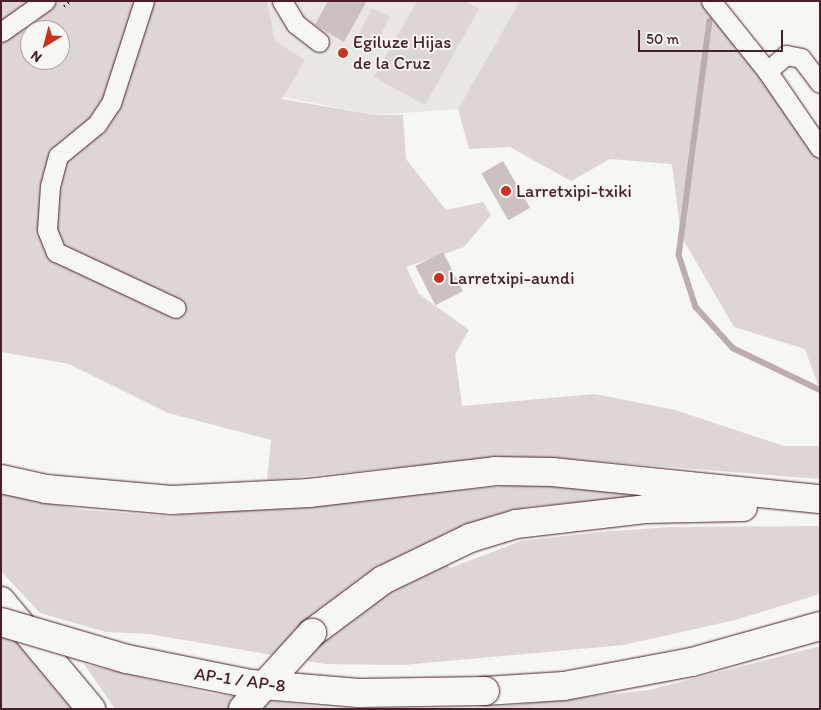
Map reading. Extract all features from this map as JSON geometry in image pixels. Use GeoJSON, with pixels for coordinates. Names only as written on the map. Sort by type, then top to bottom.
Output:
{"type":"FeatureCollection","features":[{"type":"Feature","properties":{"kind":"highway"},"geometry":{"type":"LineString","coordinates":[[1,479],[64,491],[172,500],[309,493],[495,471],[552,472],[820,501]]}},
{"type":"Feature","properties":{"kind":"highway"},"geometry":{"type":"LineString","coordinates":[[244,709],[277,668],[350,603],[383,580],[470,538],[561,516],[820,501]]}},
{"type":"Feature","properties":{"kind":"highway"},"geometry":{"type":"LineString","coordinates":[[1,601],[91,709]]}},
{"type":"Feature","properties":{"kind":"highway","name":"AP-1 / AP-8"},"geometry":{"type":"LineString","coordinates":[[1,622],[122,657],[251,684],[359,692],[485,690],[564,686],[692,662],[820,626]]}},
{"type":"Feature","properties":{"kind":"street"},"geometry":{"type":"LineString","coordinates":[[1,32],[45,1]]}},
{"type":"Feature","properties":{"kind":"street"},"geometry":{"type":"LineString","coordinates":[[144,1],[111,103],[97,124],[58,156],[50,186],[47,230],[56,252],[176,308]]}},
{"type":"Feature","properties":{"kind":"street"},"geometry":{"type":"LineString","coordinates":[[282,1],[296,24],[319,42]]}},
{"type":"Feature","properties":{"kind":"street"},"geometry":{"type":"LineString","coordinates":[[711,1],[767,71],[820,148]]}},
{"type":"Feature","properties":{"kind":"street"},"geometry":{"type":"LineString","coordinates":[[767,71],[786,55],[800,58],[820,83]]}},
{"type":"Feature","properties":{"kind":"shaded area"},"geometry":{"type":"Polygon","coordinates":[[[1,1],[267,1],[275,41],[305,60],[282,99],[375,115],[403,115],[406,159],[446,210],[483,202],[491,215],[464,247],[406,267],[419,294],[469,330],[455,354],[462,406],[595,394],[675,410],[784,446],[820,446],[820,479],[567,459],[444,463],[267,480],[271,440],[168,413],[69,364],[1,352],[1,1]]]}},
{"type":"Feature","properties":{"kind":"shaded area","name":"Egiluze Hijas de la Cruz"},"geometry":{"type":"Polygon","coordinates":[[[159,1],[520,1],[458,109],[375,115],[240,89],[159,1]]]}},
{"type":"Feature","properties":{"kind":"shaded area"},"geometry":{"type":"Polygon","coordinates":[[[417,1],[465,1],[479,9],[425,105],[374,77],[417,1]]]}},
{"type":"Feature","properties":{"kind":"shaded area"},"geometry":{"type":"Polygon","coordinates":[[[520,1],[707,1],[715,10],[820,160],[820,391],[805,349],[734,327],[681,236],[672,164],[610,159],[571,181],[510,147],[469,149],[458,109],[520,1]]]}},
{"type":"Feature","properties":{"kind":"shaded area"},"geometry":{"type":"Polygon","coordinates":[[[372,8],[390,17],[373,50],[355,41],[372,8]]]}},
{"type":"Feature","properties":{"kind":"shaded area"},"geometry":{"type":"Polygon","coordinates":[[[526,484],[633,491],[634,497],[528,507],[481,522],[432,544],[450,568],[521,541],[599,532],[670,527],[820,526],[820,594],[735,620],[623,645],[403,665],[325,664],[149,634],[106,632],[40,613],[1,571],[1,494],[85,510],[168,516],[526,484]]]}},
{"type":"Feature","properties":{"kind":"shaded area"},"geometry":{"type":"Polygon","coordinates":[[[1,634],[30,644],[80,709],[1,709],[1,634]]]}},
{"type":"Feature","properties":{"kind":"shaded area"},"geometry":{"type":"Polygon","coordinates":[[[820,646],[820,709],[475,709],[649,690],[820,646]]]}},
{"type":"Feature","properties":{"kind":"shaded area"},"geometry":{"type":"Polygon","coordinates":[[[84,664],[214,694],[339,709],[115,709],[84,664]]]}},
{"type":"Feature","properties":{"kind":"building","name":"Egiluze Hijas de la Cruz"},"geometry":{"type":"Polygon","coordinates":[[[328,1],[367,1],[344,42],[315,25],[328,1]]]}},
{"type":"Feature","properties":{"kind":"building","name":"Larretxipi-txiki"},"geometry":{"type":"Polygon","coordinates":[[[503,161],[530,208],[508,220],[481,174],[503,161]]]}},
{"type":"Feature","properties":{"kind":"building","name":"Larretxipi-aundi"},"geometry":{"type":"Polygon","coordinates":[[[443,252],[463,291],[435,305],[415,266],[443,252]]]}},
{"type":"Feature","properties":{"kind":"waterway"},"geometry":{"type":"LineString","coordinates":[[710,21],[679,255],[696,307],[733,348],[820,390]]}},
{"type":"Feature","properties":{"kind":"place","name":"Egiluze Hijas de la Cruz"},"geometry":{"type":"Point","coordinates":[343,53]}},
{"type":"Feature","properties":{"kind":"place","name":"Larretxipi-txiki"},"geometry":{"type":"Point","coordinates":[506,191]}},
{"type":"Feature","properties":{"kind":"place","name":"Larretxipi-aundi"},"geometry":{"type":"Point","coordinates":[439,278]}}]}
